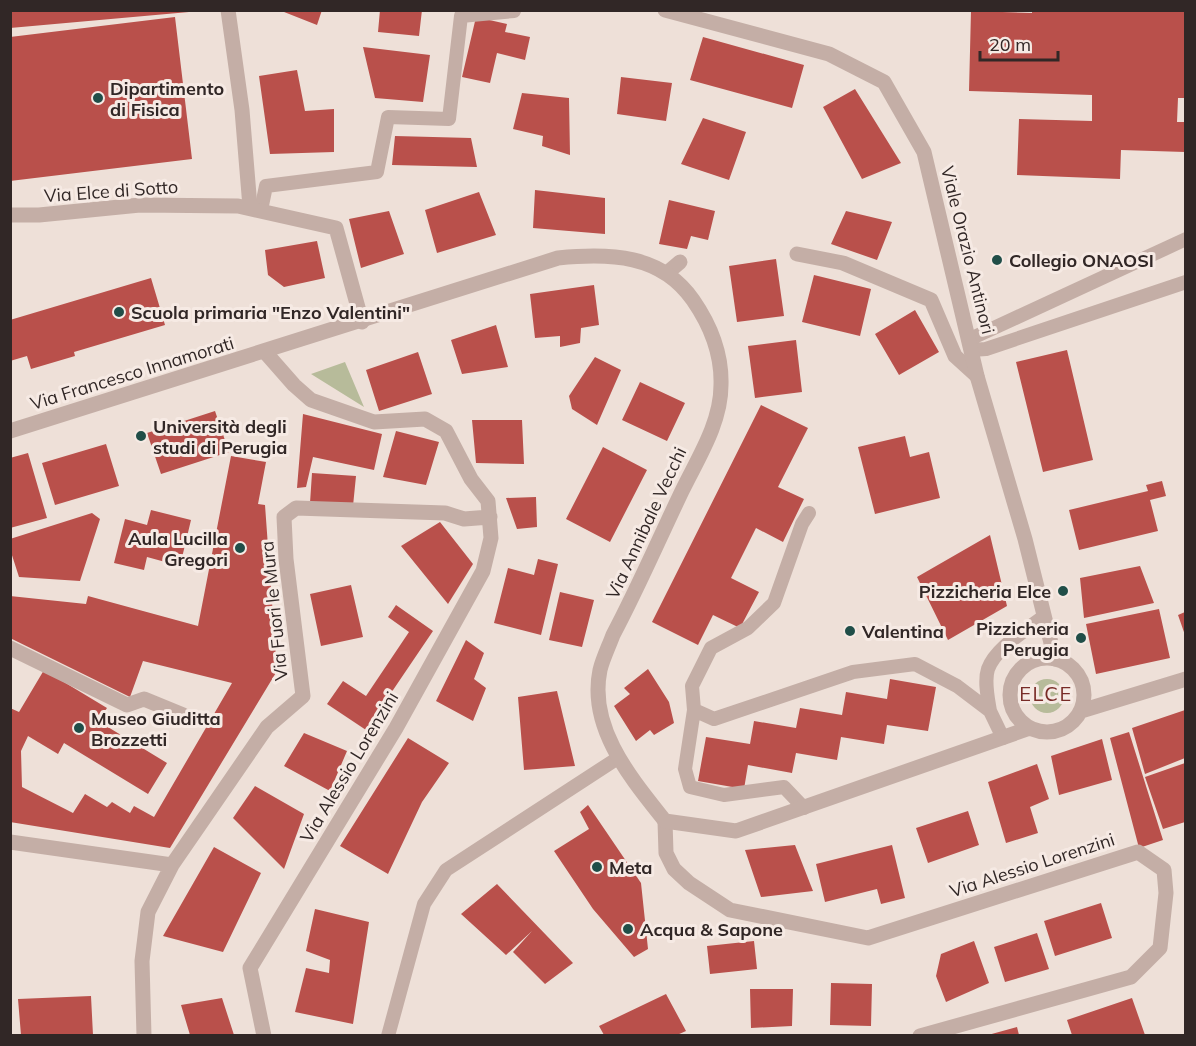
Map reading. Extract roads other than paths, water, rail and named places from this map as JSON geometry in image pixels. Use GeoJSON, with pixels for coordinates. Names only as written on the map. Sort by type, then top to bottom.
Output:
{"type":"FeatureCollection","features":[{"type":"Feature","properties":{"kind":"street"},"geometry":{"type":"LineString","coordinates":[[228,10],[256,209]]}},
{"type":"Feature","properties":{"kind":"street","name":"Viale Orazio Antinori"},"geometry":{"type":"LineString","coordinates":[[665,10],[830,54],[884,82],[924,152],[977,376],[1025,539],[1055,659]]}},
{"type":"Feature","properties":{"kind":"street","name":"Via Elce di Sotto"},"geometry":{"type":"LineString","coordinates":[[10,215],[39,215],[140,205],[256,209],[336,228],[362,322]]}},
{"type":"Feature","properties":{"kind":"street","name":"Via Annibale Vecchi"},"geometry":{"type":"LineString","coordinates":[[265,352],[558,258],[593,254],[621,256],[667,273],[686,290],[707,320],[718,350],[721,386],[712,429],[613,635],[600,669],[599,707],[618,758],[665,821]]}},
{"type":"Feature","properties":{"kind":"street"},"geometry":{"type":"LineString","coordinates":[[796,254],[843,263],[931,300],[955,356],[977,376]]}},
{"type":"Feature","properties":{"kind":"street"},"geometry":{"type":"LineString","coordinates":[[667,273],[680,262]]}},
{"type":"Feature","properties":{"kind":"street"},"geometry":{"type":"LineString","coordinates":[[265,352],[294,385],[311,400],[374,422],[425,419],[446,431],[471,478],[488,501],[490,517]]}},
{"type":"Feature","properties":{"kind":"street","name":"Via Francesco Innamorati"},"geometry":{"type":"LineString","coordinates":[[10,431],[265,352]]}},
{"type":"Feature","properties":{"kind":"street","name":"Via Fuori le Mura"},"geometry":{"type":"LineString","coordinates":[[172,865],[267,728],[303,696],[286,559],[284,517],[296,508],[445,513],[464,519],[490,517]]}},
{"type":"Feature","properties":{"kind":"street","name":"Via Alessio Lorenzini"},"geometry":{"type":"LineString","coordinates":[[264,1035],[250,968],[396,728],[483,571],[491,538],[490,517]]}},
{"type":"Feature","properties":{"kind":"street"},"geometry":{"type":"LineString","coordinates":[[10,648],[127,705],[144,699],[183,715]]}},
{"type":"Feature","properties":{"kind":"street"},"geometry":{"type":"LineString","coordinates":[[1041,658],[1055,659],[1072,668],[1083,685],[1085,698],[1081,711],[1074,721],[1059,730],[1042,732],[1030,728],[1020,720],[1013,709],[1010,696],[1012,683],[1018,672],[1029,663],[1041,658]]}},
{"type":"Feature","properties":{"kind":"street"},"geometry":{"type":"LineString","coordinates":[[1081,711],[1185,680]]}},
{"type":"Feature","properties":{"kind":"street"},"geometry":{"type":"LineString","coordinates":[[665,821],[736,831],[1030,728]]}},
{"type":"Feature","properties":{"kind":"street","name":"Via Alessio Lorenzini"},"geometry":{"type":"LineString","coordinates":[[665,821],[666,853],[674,869],[689,883],[730,910],[868,938],[1138,852],[1164,870],[1166,893],[1160,948],[1131,977],[920,1035]]}},
{"type":"Feature","properties":{"kind":"street"},"geometry":{"type":"LineString","coordinates":[[10,842],[172,865],[148,912],[142,961],[144,1035]]}},
{"type":"Feature","properties":{"kind":"lane"},"geometry":{"type":"LineString","coordinates":[[256,209],[266,186],[377,172],[388,117],[449,119],[461,16],[514,11]]}},
{"type":"Feature","properties":{"kind":"lane"},"geometry":{"type":"LineString","coordinates":[[971,345],[1185,239]]}},
{"type":"Feature","properties":{"kind":"lane"},"geometry":{"type":"LineString","coordinates":[[971,345],[986,349],[1185,282]]}},
{"type":"Feature","properties":{"kind":"lane"},"geometry":{"type":"LineString","coordinates":[[804,808],[784,787],[724,795],[690,787],[685,769],[694,710],[692,686],[711,648],[748,628],[774,603],[802,524],[809,513]]}},
{"type":"Feature","properties":{"kind":"lane"},"geometry":{"type":"LineString","coordinates":[[1003,738],[990,711],[987,691],[988,668],[1003,650],[1043,617]]}},
{"type":"Feature","properties":{"kind":"lane"},"geometry":{"type":"LineString","coordinates":[[694,710],[714,719],[853,672],[915,664],[957,686],[990,711]]}},
{"type":"Feature","properties":{"kind":"lane"},"geometry":{"type":"LineString","coordinates":[[388,1035],[424,904],[446,870],[618,758]]}},
{"type":"Feature","properties":{"kind":"place","name":"Dipartimento di Fisica"},"geometry":{"type":"Point","coordinates":[98,98]}},
{"type":"Feature","properties":{"kind":"place","name":"Collegio ONAOSI"},"geometry":{"type":"Point","coordinates":[997,260]}},
{"type":"Feature","properties":{"kind":"place","name":"Scuola primaria \"Enzo Valentini\""},"geometry":{"type":"Point","coordinates":[119,312]}},
{"type":"Feature","properties":{"kind":"place","name":"Università degli studi di Perugia"},"geometry":{"type":"Point","coordinates":[141,436]}},
{"type":"Feature","properties":{"kind":"place","name":"Aula Lucilla Gregori"},"geometry":{"type":"Point","coordinates":[240,548]}},
{"type":"Feature","properties":{"kind":"place","name":"Pizzicheria Elce"},"geometry":{"type":"Point","coordinates":[1063,591]}},
{"type":"Feature","properties":{"kind":"place","name":"Valentina"},"geometry":{"type":"Point","coordinates":[850,631]}},
{"type":"Feature","properties":{"kind":"place","name":"Pizzicheria Perugia"},"geometry":{"type":"Point","coordinates":[1081,638]}},
{"type":"Feature","properties":{"kind":"place","name":"Museo Giuditta Brozzetti"},"geometry":{"type":"Point","coordinates":[79,728]}},
{"type":"Feature","properties":{"kind":"place","name":"Meta"},"geometry":{"type":"Point","coordinates":[597,867]}},
{"type":"Feature","properties":{"kind":"place","name":"Acqua & Sapone"},"geometry":{"type":"Point","coordinates":[628,929]}},
{"type":"Feature","properties":{"kind":"district","name":"ELCE"},"geometry":{"type":"Point","coordinates":[1046,693]}}]}
